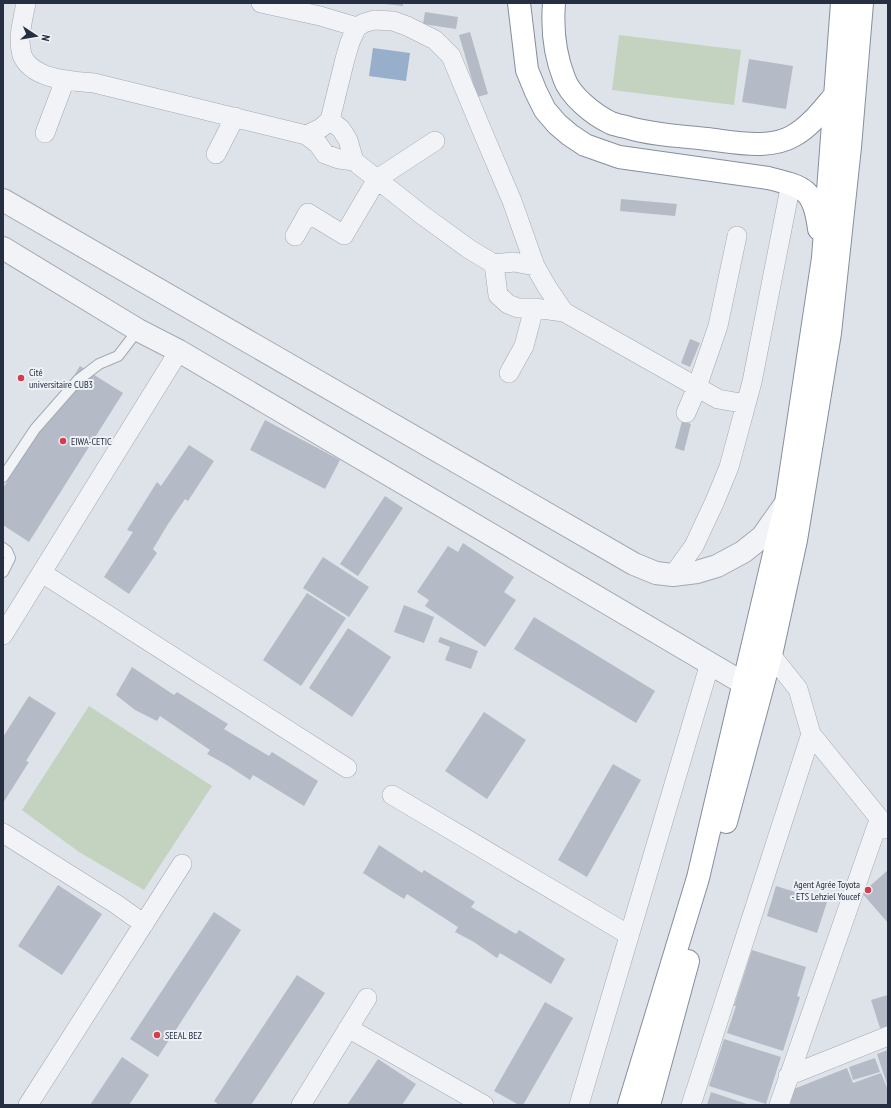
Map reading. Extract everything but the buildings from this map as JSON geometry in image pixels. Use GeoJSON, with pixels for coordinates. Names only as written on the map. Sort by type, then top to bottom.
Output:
{"type":"FeatureCollection","features":[{"type":"Feature","properties":{"kind":"highway"},"geometry":{"type":"LineString","coordinates":[[519,3],[527,70],[530,78],[545,110],[557,124],[570,135],[585,145],[619,157],[768,178],[791,183],[804,189],[813,200],[817,214],[823,258]]}},
{"type":"Feature","properties":{"kind":"highway"},"geometry":{"type":"LineString","coordinates":[[554,3],[554,31],[557,52],[564,79],[578,100],[593,112],[611,123],[642,132],[754,144],[775,142],[793,137],[812,123],[836,94]]}},
{"type":"Feature","properties":{"kind":"highway"},"geometry":{"type":"LineString","coordinates":[[629,1105],[698,878],[786,503],[823,258],[842,3]]}},
{"type":"Feature","properties":{"kind":"highway"},"geometry":{"type":"LineString","coordinates":[[649,1105],[771,655],[796,540],[830,333],[850,147],[862,3]]}},
{"type":"Feature","properties":{"kind":"street"},"geometry":{"type":"LineString","coordinates":[[26,3],[20,38],[22,55],[30,66],[42,74],[65,80],[94,83],[306,135],[318,144],[325,154],[339,159],[354,161],[421,214],[469,249],[494,264],[514,262],[535,266]]}},
{"type":"Feature","properties":{"kind":"street"},"geometry":{"type":"LineString","coordinates":[[261,3],[320,16],[357,27]]}},
{"type":"Feature","properties":{"kind":"street"},"geometry":{"type":"LineString","coordinates":[[306,135],[321,128],[330,120],[350,42],[357,27],[374,20],[393,21],[407,26],[435,40],[451,56],[512,201],[535,266],[564,312]]}},
{"type":"Feature","properties":{"kind":"street"},"geometry":{"type":"LineString","coordinates":[[45,133],[65,80]]}},
{"type":"Feature","properties":{"kind":"street"},"geometry":{"type":"LineString","coordinates":[[216,154],[235,117]]}},
{"type":"Feature","properties":{"kind":"street"},"geometry":{"type":"LineString","coordinates":[[330,120],[341,130],[348,140],[354,161]]}},
{"type":"Feature","properties":{"kind":"street"},"geometry":{"type":"LineString","coordinates":[[295,236],[308,213],[344,235],[377,179],[434,141]]}},
{"type":"Feature","properties":{"kind":"street"},"geometry":{"type":"LineString","coordinates":[[673,575],[694,546],[729,467],[752,382],[791,183]]}},
{"type":"Feature","properties":{"kind":"street"},"geometry":{"type":"LineString","coordinates":[[3,200],[634,564],[656,572],[673,575],[697,572],[717,566],[743,552],[762,536],[786,503]]}},
{"type":"Feature","properties":{"kind":"street"},"geometry":{"type":"LineString","coordinates":[[686,413],[697,387],[718,326],[737,236]]}},
{"type":"Feature","properties":{"kind":"street"},"geometry":{"type":"LineString","coordinates":[[3,248],[138,330],[179,350],[710,663],[743,684]]}},
{"type":"Feature","properties":{"kind":"street"},"geometry":{"type":"LineString","coordinates":[[494,264],[498,295],[508,304],[518,308],[534,308],[564,312],[718,399],[746,404]]}},
{"type":"Feature","properties":{"kind":"street"},"geometry":{"type":"LineString","coordinates":[[509,373],[524,346],[534,308]]}},
{"type":"Feature","properties":{"kind":"street"},"geometry":{"type":"LineString","coordinates":[[3,635],[179,350]]}},
{"type":"Feature","properties":{"kind":"street"},"geometry":{"type":"LineString","coordinates":[[42,573],[347,768]]}},
{"type":"Feature","properties":{"kind":"street"},"geometry":{"type":"LineString","coordinates":[[771,655],[798,689],[810,734],[884,825],[788,1076],[779,1105]]}},
{"type":"Feature","properties":{"kind":"street"},"geometry":{"type":"LineString","coordinates":[[579,1105],[710,663]]}},
{"type":"Feature","properties":{"kind":"street"},"geometry":{"type":"LineString","coordinates":[[691,1105],[810,734]]}},
{"type":"Feature","properties":{"kind":"street"},"geometry":{"type":"LineString","coordinates":[[392,795],[629,936]]}},
{"type":"Feature","properties":{"kind":"street"},"geometry":{"type":"LineString","coordinates":[[3,833],[116,904],[144,924]]}},
{"type":"Feature","properties":{"kind":"street"},"geometry":{"type":"LineString","coordinates":[[28,1105],[182,864]]}},
{"type":"Feature","properties":{"kind":"street"},"geometry":{"type":"LineString","coordinates":[[301,1105],[367,998]]}},
{"type":"Feature","properties":{"kind":"street"},"geometry":{"type":"LineString","coordinates":[[348,1028],[484,1105]]}},
{"type":"Feature","properties":{"kind":"street"},"geometry":{"type":"LineString","coordinates":[[788,1076],[888,1036]]}},
{"type":"Feature","properties":{"kind":"lane"},"geometry":{"type":"LineString","coordinates":[[3,477],[35,429],[78,380],[99,364],[118,356],[138,330]]}},
{"type":"Feature","properties":{"kind":"lane"},"geometry":{"type":"LineString","coordinates":[[3,548],[8,551],[10,558],[3,572]]}},
{"type":"Feature","properties":{"kind":"green space"},"geometry":{"type":"Polygon","coordinates":[[[619,35],[741,50],[734,105],[612,90],[619,35]]]}},
{"type":"Feature","properties":{"kind":"green space"},"geometry":{"type":"Polygon","coordinates":[[[89,706],[212,786],[144,890],[79,852],[22,810],[89,706]]]}},
{"type":"Feature","properties":{"kind":"water"},"geometry":{"type":"Polygon","coordinates":[[[373,48],[410,53],[406,81],[369,76],[373,48]]]}},
{"type":"Feature","properties":{"kind":"place","name":"Cité universitaire CUB3"},"geometry":{"type":"Point","coordinates":[21,378]}},
{"type":"Feature","properties":{"kind":"place","name":"EIWA-CETIC"},"geometry":{"type":"Point","coordinates":[63,441]}},
{"type":"Feature","properties":{"kind":"place","name":"Agent Agrée Toyota - ETS Lehziel Youcef"},"geometry":{"type":"Point","coordinates":[868,890]}},
{"type":"Feature","properties":{"kind":"place","name":"SEEAL BEZ"},"geometry":{"type":"Point","coordinates":[157,1035]}}]}
